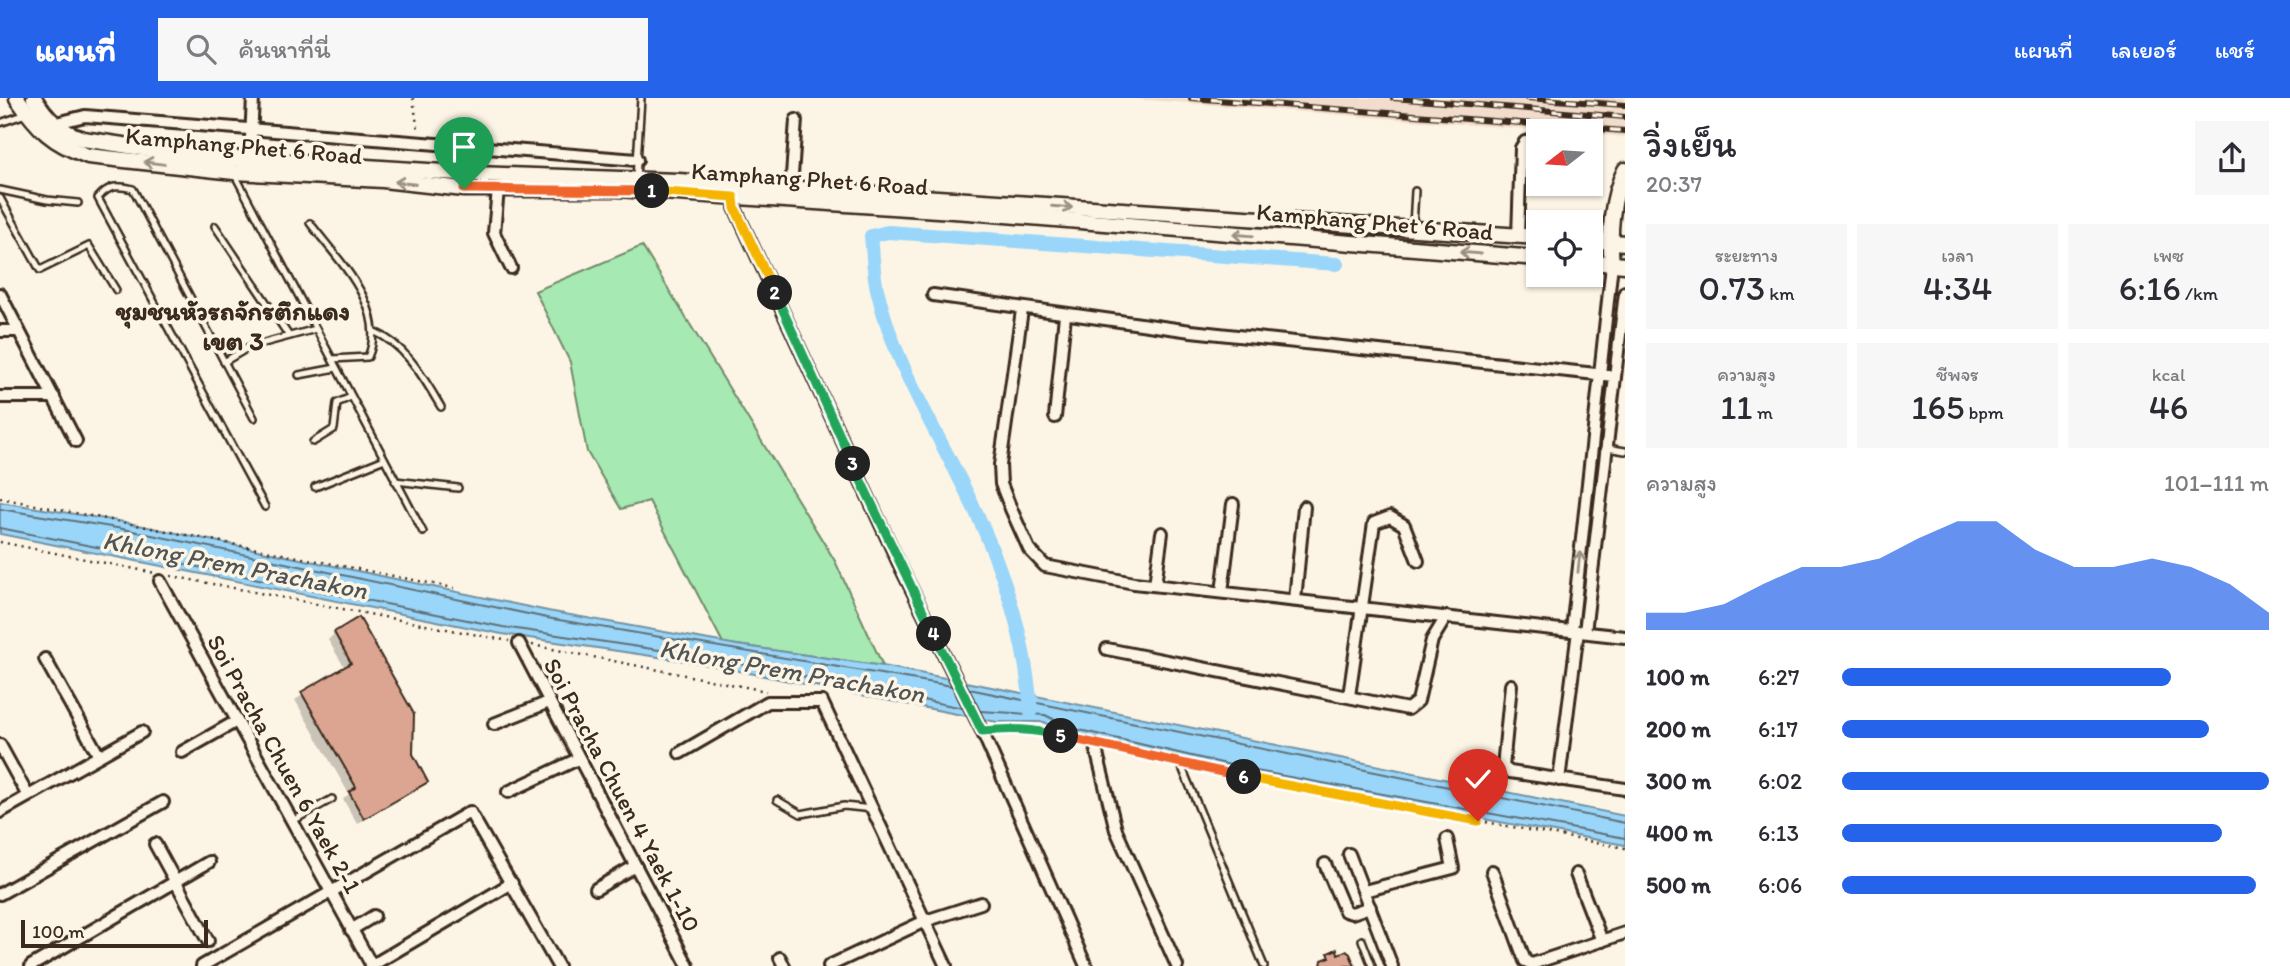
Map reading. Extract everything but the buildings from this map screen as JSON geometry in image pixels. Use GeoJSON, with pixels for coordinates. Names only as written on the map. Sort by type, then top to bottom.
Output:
{"type":"FeatureCollection","features":[{"type":"Feature","properties":{"kind":"street","name":"Kamphang Phet 6 Road"},"geometry":{"type":"LineString","coordinates":[[17,98],[41,131],[65,148],[88,156],[234,172],[617,189],[791,189],[1526,236]]}},
{"type":"Feature","properties":{"kind":"street","name":"Kamphang Phet 6 Road"},"geometry":{"type":"LineString","coordinates":[[34,98],[53,124],[65,133],[83,139],[196,156],[498,182],[636,180],[735,191],[1526,257]]}},
{"type":"Feature","properties":{"kind":"street"},"geometry":{"type":"LineString","coordinates":[[250,159],[253,98]]}},
{"type":"Feature","properties":{"kind":"street"},"geometry":{"type":"LineString","coordinates":[[53,124],[85,116],[421,145],[637,160]]}},
{"type":"Feature","properties":{"kind":"street"},"geometry":{"type":"LineString","coordinates":[[791,189],[796,120]]}},
{"type":"Feature","properties":{"kind":"street"},"geometry":{"type":"LineString","coordinates":[[1518,236],[1521,148],[1526,142]]}},
{"type":"Feature","properties":{"kind":"street"},"geometry":{"type":"LineString","coordinates":[[500,151],[494,233],[511,268]]}},
{"type":"Feature","properties":{"kind":"street"},"geometry":{"type":"LineString","coordinates":[[1578,631],[1600,374],[1618,265],[1609,241],[1618,186],[1625,170]]}},
{"type":"Feature","properties":{"kind":"street"},"geometry":{"type":"LineString","coordinates":[[735,191],[735,208],[982,731],[1086,966]]}},
{"type":"Feature","properties":{"kind":"street"},"geometry":{"type":"LineString","coordinates":[[1603,241],[1625,243]]}},
{"type":"Feature","properties":{"kind":"street"},"geometry":{"type":"LineString","coordinates":[[1559,780],[1578,631],[1607,448],[1625,292]]}},
{"type":"Feature","properties":{"kind":"street"},"geometry":{"type":"LineString","coordinates":[[933,295],[1022,310],[1615,376]]}},
{"type":"Feature","properties":{"kind":"street"},"geometry":{"type":"LineString","coordinates":[[0,296],[76,442]]}},
{"type":"Feature","properties":{"kind":"street"},"geometry":{"type":"LineString","coordinates":[[1022,310],[1000,465],[1001,484],[1029,549],[1045,566],[1155,585],[1625,637]]}},
{"type":"Feature","properties":{"kind":"street"},"geometry":{"type":"LineString","coordinates":[[1055,417],[1065,315]]}},
{"type":"Feature","properties":{"kind":"street"},"geometry":{"type":"LineString","coordinates":[[0,331],[19,331]]}},
{"type":"Feature","properties":{"kind":"street"},"geometry":{"type":"LineString","coordinates":[[0,397],[54,397]]}},
{"type":"Feature","properties":{"kind":"street"},"geometry":{"type":"LineString","coordinates":[[1222,592],[1233,504]]}},
{"type":"Feature","properties":{"kind":"street"},"geometry":{"type":"LineString","coordinates":[[1295,600],[1304,507]]}},
{"type":"Feature","properties":{"kind":"street"},"geometry":{"type":"LineString","coordinates":[[1349,696],[1374,523],[1390,517],[1404,525],[1418,561]]}},
{"type":"Feature","properties":{"kind":"street"},"geometry":{"type":"LineString","coordinates":[[1155,585],[1162,533]]}},
{"type":"Feature","properties":{"kind":"street","name":"Soi Pracha Chuen 6 Yaek 2-1"},"geometry":{"type":"LineString","coordinates":[[161,577],[235,722],[372,966]]}},
{"type":"Feature","properties":{"kind":"street"},"geometry":{"type":"LineString","coordinates":[[1107,649],[1408,709],[1418,701],[1432,640],[1446,617]]}},
{"type":"Feature","properties":{"kind":"street","name":"Soi Pracha Chuen 4 Yaek 1-10"},"geometry":{"type":"LineString","coordinates":[[519,643],[688,966]]}},
{"type":"Feature","properties":{"kind":"street"},"geometry":{"type":"LineString","coordinates":[[45,659],[99,756]]}},
{"type":"Feature","properties":{"kind":"street"},"geometry":{"type":"LineString","coordinates":[[1511,685],[1503,767],[1510,772],[1625,789]]}},
{"type":"Feature","properties":{"kind":"street"},"geometry":{"type":"LineString","coordinates":[[494,724],[549,702]]}},
{"type":"Feature","properties":{"kind":"street"},"geometry":{"type":"LineString","coordinates":[[680,753],[768,702],[822,702],[946,966]]}},
{"type":"Feature","properties":{"kind":"street"},"geometry":{"type":"LineString","coordinates":[[182,752],[235,722]]}},
{"type":"Feature","properties":{"kind":"street"},"geometry":{"type":"LineString","coordinates":[[0,812],[142,732]]}},
{"type":"Feature","properties":{"kind":"street"},"geometry":{"type":"LineString","coordinates":[[0,745],[28,796]]}},
{"type":"Feature","properties":{"kind":"street"},"geometry":{"type":"LineString","coordinates":[[1095,745],[1116,830],[1177,966]]}},
{"type":"Feature","properties":{"kind":"street"},"geometry":{"type":"LineString","coordinates":[[508,792],[578,758]]}},
{"type":"Feature","properties":{"kind":"street"},"geometry":{"type":"LineString","coordinates":[[0,894],[163,802]]}},
{"type":"Feature","properties":{"kind":"street"},"geometry":{"type":"LineString","coordinates":[[202,966],[470,812],[556,965]]}},
{"type":"Feature","properties":{"kind":"street"},"geometry":{"type":"LineString","coordinates":[[1364,891],[1453,868],[1447,839]]}},
{"type":"Feature","properties":{"kind":"street"},"geometry":{"type":"LineString","coordinates":[[155,844],[208,942]]}},
{"type":"Feature","properties":{"kind":"street"},"geometry":{"type":"LineString","coordinates":[[1349,853],[1392,966]]}},
{"type":"Feature","properties":{"kind":"street"},"geometry":{"type":"LineString","coordinates":[[31,966],[209,863]]}},
{"type":"Feature","properties":{"kind":"street"},"geometry":{"type":"LineString","coordinates":[[1325,864],[1345,911],[1352,913],[1370,907]]}},
{"type":"Feature","properties":{"kind":"street"},"geometry":{"type":"LineString","coordinates":[[596,889],[635,866]]}},
{"type":"Feature","properties":{"kind":"street"},"geometry":{"type":"LineString","coordinates":[[1492,871],[1525,961],[1532,964],[1625,933]]}},
{"type":"Feature","properties":{"kind":"street"},"geometry":{"type":"LineString","coordinates":[[1576,874],[1602,941]]}},
{"type":"Feature","properties":{"kind":"street"},"geometry":{"type":"LineString","coordinates":[[372,966],[512,883]]}},
{"type":"Feature","properties":{"kind":"street"},"geometry":{"type":"LineString","coordinates":[[829,966],[925,921],[981,903]]}},
{"type":"Feature","properties":{"kind":"street"},"geometry":{"type":"LineString","coordinates":[[351,930],[374,916]]}},
{"type":"Feature","properties":{"kind":"lane"},"geometry":{"type":"LineString","coordinates":[[636,180],[641,98]]}},
{"type":"Feature","properties":{"kind":"lane"},"geometry":{"type":"LineString","coordinates":[[0,123],[28,114]]}},
{"type":"Feature","properties":{"kind":"lane"},"geometry":{"type":"LineString","coordinates":[[234,172],[382,460],[423,532]]}},
{"type":"Feature","properties":{"kind":"lane"},"geometry":{"type":"LineString","coordinates":[[254,418],[133,189],[118,185],[106,188],[98,198],[265,507]]}},
{"type":"Feature","properties":{"kind":"lane"},"geometry":{"type":"LineString","coordinates":[[0,190],[47,200],[78,203]]}},
{"type":"Feature","properties":{"kind":"lane"},"geometry":{"type":"LineString","coordinates":[[1413,230],[1415,191]]}},
{"type":"Feature","properties":{"kind":"lane"},"geometry":{"type":"LineString","coordinates":[[0,198],[40,270],[89,246],[116,290]]}},
{"type":"Feature","properties":{"kind":"lane"},"geometry":{"type":"LineString","coordinates":[[310,223],[364,294],[373,331],[373,344],[368,357],[332,359]]}},
{"type":"Feature","properties":{"kind":"lane"},"geometry":{"type":"LineString","coordinates":[[215,226],[289,336]]}},
{"type":"Feature","properties":{"kind":"lane"},"geometry":{"type":"LineString","coordinates":[[224,362],[249,347],[316,329]]}},
{"type":"Feature","properties":{"kind":"lane"},"geometry":{"type":"LineString","coordinates":[[373,331],[391,339],[420,372],[441,407]]}},
{"type":"Feature","properties":{"kind":"lane"},"geometry":{"type":"LineString","coordinates":[[299,375],[336,368]]}},
{"type":"Feature","properties":{"kind":"lane"},"geometry":{"type":"LineString","coordinates":[[313,442],[334,429],[337,403],[351,397]]}},
{"type":"Feature","properties":{"kind":"lane"},"geometry":{"type":"LineString","coordinates":[[1607,448],[1625,451]]}},
{"type":"Feature","properties":{"kind":"lane"},"geometry":{"type":"LineString","coordinates":[[315,487],[382,460]]}},
{"type":"Feature","properties":{"kind":"lane"},"geometry":{"type":"LineString","coordinates":[[395,481],[457,488]]}},
{"type":"Feature","properties":{"kind":"lane"},"geometry":{"type":"LineString","coordinates":[[1181,765],[1264,966]]}},
{"type":"Feature","properties":{"kind":"lane"},"geometry":{"type":"LineString","coordinates":[[291,822],[332,799]]}},
{"type":"Feature","properties":{"kind":"lane"},"geometry":{"type":"LineString","coordinates":[[778,800],[801,814],[844,806],[872,809]]}},
{"type":"Feature","properties":{"kind":"lane"},"geometry":{"type":"LineString","coordinates":[[1362,940],[1372,966]]}},
{"type":"Feature","properties":{"kind":"path"},"geometry":{"type":"LineString","coordinates":[[413,98],[421,145]]}},
{"type":"Feature","properties":{"kind":"path"},"geometry":{"type":"LineString","coordinates":[[0,498],[454,588]]}},
{"type":"Feature","properties":{"kind":"path"},"geometry":{"type":"LineString","coordinates":[[0,542],[161,577],[769,691]]}},
{"type":"Feature","properties":{"kind":"path"},"geometry":{"type":"LineString","coordinates":[[982,731],[1041,730],[1181,765],[1625,848]]}},
{"type":"Feature","properties":{"kind":"shaded area"},"geometry":{"type":"Polygon","coordinates":[[[1122,98],[1625,98],[1625,137],[1603,135],[1603,119],[1526,119],[1526,129],[1122,98]]]}},
{"type":"Feature","properties":{"kind":"green space"},"geometry":{"type":"Polygon","coordinates":[[[642,246],[835,561],[883,666],[723,643],[649,501],[621,509],[587,452],[570,362],[535,291],[642,246]]]}},
{"type":"Feature","properties":{"kind":"water","name":"Khlong Prem Prachakon"},"geometry":{"type":"Polygon","coordinates":[[[0,502],[124,522],[548,611],[737,645],[883,666],[1625,816],[1625,845],[1254,777],[1068,734],[1044,722],[997,722],[699,663],[502,634],[0,534],[0,502]]]}},
{"type":"Feature","properties":{"kind":"waterway"},"geometry":{"type":"LineString","coordinates":[[1031,712],[1026,665],[1002,576],[971,502],[897,353],[877,289],[871,236],[888,232],[1337,264]]}},
{"type":"Feature","properties":{"kind":"railway"},"geometry":{"type":"LineString","coordinates":[[1191,98],[1625,131]]}},
{"type":"Feature","properties":{"kind":"railway"},"geometry":{"type":"LineString","coordinates":[[1393,98],[1625,117]]}},
{"type":"Feature","properties":{"kind":"railway"},"geometry":{"type":"LineString","coordinates":[[1527,98],[1625,105]]}},
{"type":"Feature","properties":{"kind":"district","name":"ชุมชนหัวรถจักรตึกแดง เขต 3"},"geometry":{"type":"Point","coordinates":[233,326]}},
{"type":"Feature","properties":{"kind":"route"},"geometry":{"type":"LineString","coordinates":[[464,189],[617,189],[734,197],[735,208],[900,566],[982,731],[1017,728],[1041,730],[1181,765],[1478,821]]}}]}
